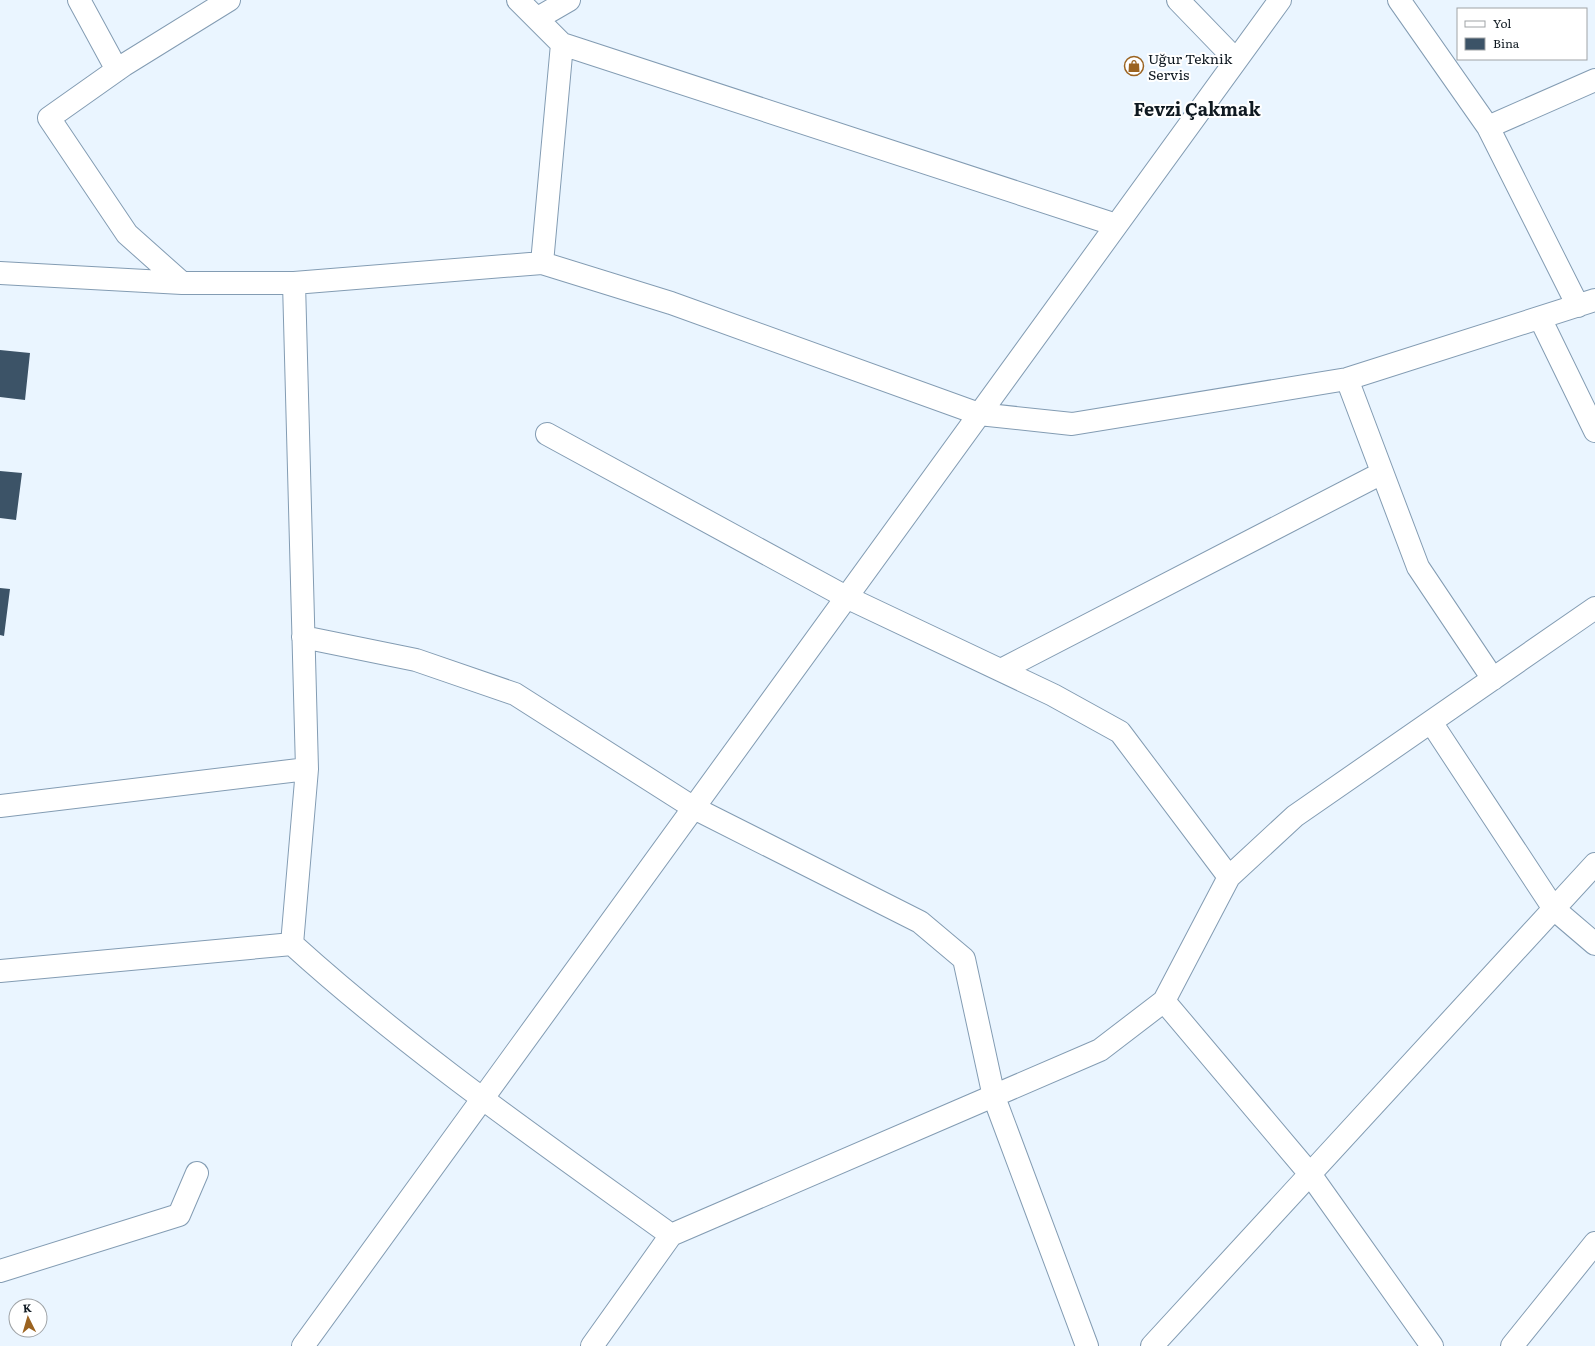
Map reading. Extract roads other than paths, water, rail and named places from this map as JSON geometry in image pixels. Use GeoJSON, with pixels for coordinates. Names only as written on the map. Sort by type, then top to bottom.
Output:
{"type":"FeatureCollection","features":[{"type":"Feature","properties":{"kind":"street"},"geometry":{"type":"LineString","coordinates":[[79,0],[117,70]]}},
{"type":"Feature","properties":{"kind":"street"},"geometry":{"type":"LineString","coordinates":[[182,283],[127,234],[49,118],[117,70],[229,0]]}},
{"type":"Feature","properties":{"kind":"street"},"geometry":{"type":"LineString","coordinates":[[518,0],[538,18],[562,44],[1116,225]]}},
{"type":"Feature","properties":{"kind":"street"},"geometry":{"type":"LineString","coordinates":[[538,18],[569,0]]}},
{"type":"Feature","properties":{"kind":"street"},"geometry":{"type":"LineString","coordinates":[[1178,0],[1236,60]]}},
{"type":"Feature","properties":{"kind":"street"},"geometry":{"type":"LineString","coordinates":[[303,1346],[1280,0]]}},
{"type":"Feature","properties":{"kind":"street"},"geometry":{"type":"LineString","coordinates":[[0,273],[182,283],[294,283],[542,263],[671,303],[979,414],[1072,424],[1347,379],[1586,303],[1488,127],[1399,0]]}},
{"type":"Feature","properties":{"kind":"street"},"geometry":{"type":"LineString","coordinates":[[542,263],[562,44]]}},
{"type":"Feature","properties":{"kind":"street"},"geometry":{"type":"LineString","coordinates":[[1488,127],[1595,80]]}},
{"type":"Feature","properties":{"kind":"street"},"geometry":{"type":"LineString","coordinates":[[292,944],[307,769],[294,283]]}},
{"type":"Feature","properties":{"kind":"street"},"geometry":{"type":"LineString","coordinates":[[1540,318],[1595,430]]}},
{"type":"Feature","properties":{"kind":"street"},"geometry":{"type":"LineString","coordinates":[[1347,379],[1418,567],[1493,679]]}},
{"type":"Feature","properties":{"kind":"street"},"geometry":{"type":"LineString","coordinates":[[547,434],[846,597],[1053,695],[1120,732],[1228,877]]}},
{"type":"Feature","properties":{"kind":"street"},"geometry":{"type":"LineString","coordinates":[[1001,670],[1382,473]]}},
{"type":"Feature","properties":{"kind":"street"},"geometry":{"type":"LineString","coordinates":[[592,1346],[671,1236],[994,1098],[1100,1050],[1164,1001],[1228,877],[1295,816],[1595,608]]}},
{"type":"Feature","properties":{"kind":"street"},"geometry":{"type":"LineString","coordinates":[[303,637],[416,660],[515,694],[694,808],[920,922],[964,959],[994,1098],[1087,1346]]}},
{"type":"Feature","properties":{"kind":"street"},"geometry":{"type":"LineString","coordinates":[[1431,722],[1554,909],[1595,944]]}},
{"type":"Feature","properties":{"kind":"street"},"geometry":{"type":"LineString","coordinates":[[0,806],[307,769]]}},
{"type":"Feature","properties":{"kind":"street"},"geometry":{"type":"LineString","coordinates":[[1152,1346],[1595,864]]}},
{"type":"Feature","properties":{"kind":"street"},"geometry":{"type":"LineString","coordinates":[[0,971],[292,944],[342,989],[482,1099],[671,1236]]}},
{"type":"Feature","properties":{"kind":"street"},"geometry":{"type":"LineString","coordinates":[[1164,1001],[1310,1174],[1432,1346]]}},
{"type":"Feature","properties":{"kind":"street"},"geometry":{"type":"LineString","coordinates":[[0,1271],[179,1216],[197,1173]]}},
{"type":"Feature","properties":{"kind":"street"},"geometry":{"type":"LineString","coordinates":[[1512,1346],[1595,1243]]}},
{"type":"Feature","properties":{"kind":"place","name":"Uğur Teknik Servis"},"geometry":{"type":"Point","coordinates":[1134,66]}},
{"type":"Feature","properties":{"kind":"district","name":"Fevzi Çakmak"},"geometry":{"type":"Point","coordinates":[1197,108]}}]}
